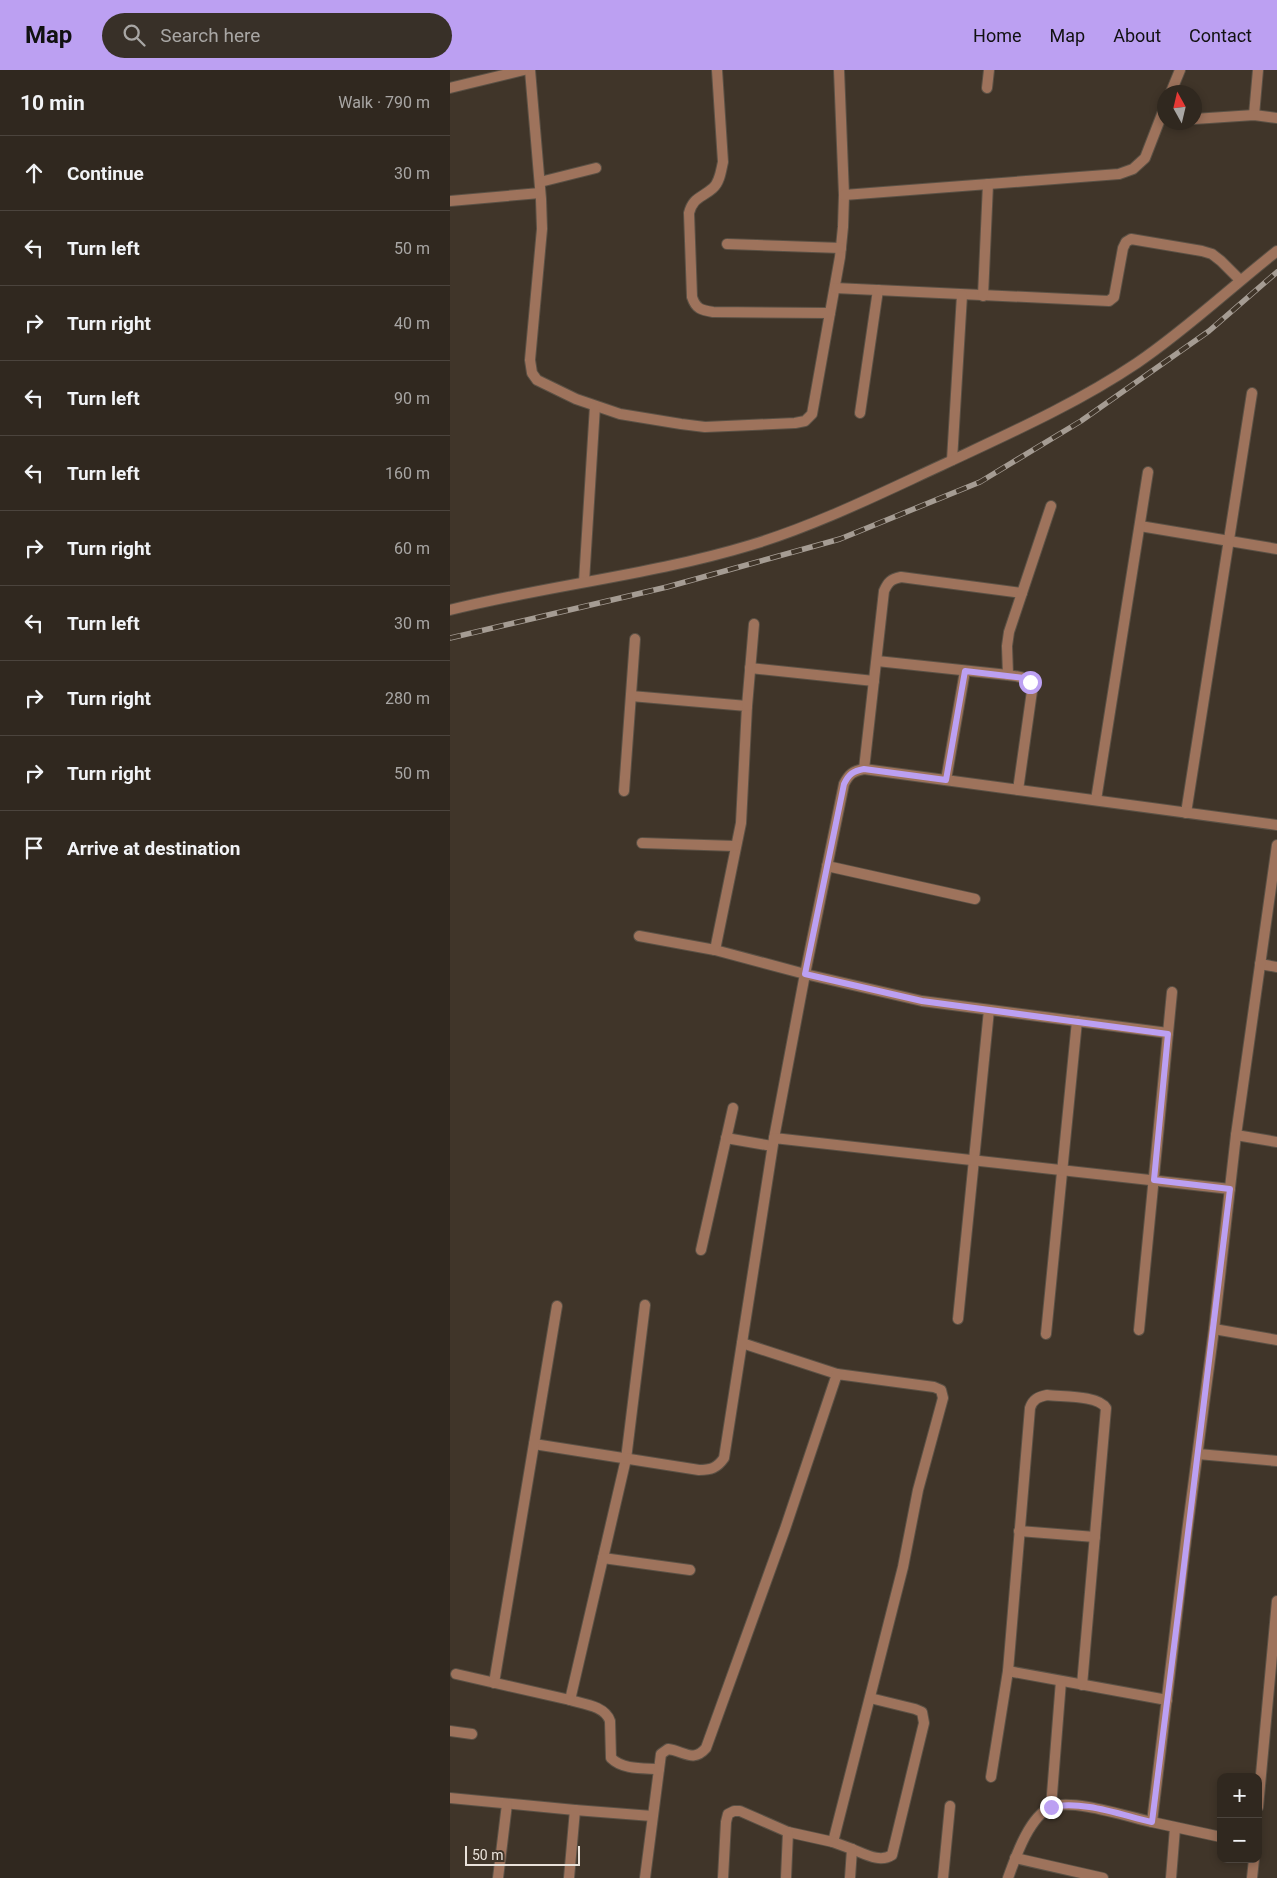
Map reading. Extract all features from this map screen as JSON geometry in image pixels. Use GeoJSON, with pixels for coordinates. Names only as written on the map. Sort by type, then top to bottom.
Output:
{"type":"FeatureCollection","features":[{"type":"Feature","properties":{"kind":"street"},"geometry":{"type":"LineString","coordinates":[[450,88],[524,70]]}},
{"type":"Feature","properties":{"kind":"street"},"geometry":{"type":"LineString","coordinates":[[530,70],[540,182],[542,229],[530,360],[532,373],[537,380],[576,399],[620,414],[704,427],[794,423],[804,421],[812,414],[841,248],[844,195],[839,70]]}},
{"type":"Feature","properties":{"kind":"street"},"geometry":{"type":"LineString","coordinates":[[717,70],[723,162],[721,174],[715,187],[695,200],[691,205],[689,213],[692,297],[694,305],[700,310],[713,312],[830,313]]}},
{"type":"Feature","properties":{"kind":"street"},"geometry":{"type":"LineString","coordinates":[[987,88],[989,70]]}},
{"type":"Feature","properties":{"kind":"street"},"geometry":{"type":"LineString","coordinates":[[1174,85],[1180,70]]}},
{"type":"Feature","properties":{"kind":"street"},"geometry":{"type":"LineString","coordinates":[[1254,115],[1258,70]]}},
{"type":"Feature","properties":{"kind":"street"},"geometry":{"type":"LineString","coordinates":[[1202,118],[1254,115],[1277,118]]}},
{"type":"Feature","properties":{"kind":"street"},"geometry":{"type":"LineString","coordinates":[[844,195],[1119,174],[1133,169],[1145,158],[1158,130]]}},
{"type":"Feature","properties":{"kind":"street"},"geometry":{"type":"LineString","coordinates":[[540,182],[596,168]]}},
{"type":"Feature","properties":{"kind":"street"},"geometry":{"type":"LineString","coordinates":[[983,296],[988,184]]}},
{"type":"Feature","properties":{"kind":"street"},"geometry":{"type":"LineString","coordinates":[[450,202],[540,193]]}},
{"type":"Feature","properties":{"kind":"street"},"geometry":{"type":"LineString","coordinates":[[835,288],[1109,301],[1114,297],[1123,248],[1126,242],[1131,239],[1212,254],[1240,280]]}},
{"type":"Feature","properties":{"kind":"street"},"geometry":{"type":"LineString","coordinates":[[727,244],[841,248]]}},
{"type":"Feature","properties":{"kind":"street"},"geometry":{"type":"LineString","coordinates":[[450,610],[683,563],[752,544],[834,515],[1009,434],[1089,392],[1138,362],[1194,320],[1277,251]]}},
{"type":"Feature","properties":{"kind":"street"},"geometry":{"type":"LineString","coordinates":[[860,413],[878,290]]}},
{"type":"Feature","properties":{"kind":"street"},"geometry":{"type":"LineString","coordinates":[[952,460],[962,295]]}},
{"type":"Feature","properties":{"kind":"street"},"geometry":{"type":"LineString","coordinates":[[1186,813],[1252,393]]}},
{"type":"Feature","properties":{"kind":"street"},"geometry":{"type":"LineString","coordinates":[[584,582],[595,406]]}},
{"type":"Feature","properties":{"kind":"street"},"geometry":{"type":"LineString","coordinates":[[1096,800],[1148,472]]}},
{"type":"Feature","properties":{"kind":"street"},"geometry":{"type":"LineString","coordinates":[[1008,675],[1007,646],[1009,632],[1051,506]]}},
{"type":"Feature","properties":{"kind":"street"},"geometry":{"type":"LineString","coordinates":[[1140,526],[1277,549]]}},
{"type":"Feature","properties":{"kind":"street"},"geometry":{"type":"LineString","coordinates":[[864,769],[884,591],[887,583],[893,578],[901,577],[1022,593]]}},
{"type":"Feature","properties":{"kind":"street"},"geometry":{"type":"LineString","coordinates":[[715,950],[741,823],[747,706],[754,624]]}},
{"type":"Feature","properties":{"kind":"street"},"geometry":{"type":"LineString","coordinates":[[624,791],[635,639]]}},
{"type":"Feature","properties":{"kind":"street"},"geometry":{"type":"LineString","coordinates":[[877,661],[1008,675],[1024,678],[1030,682],[1032,691],[1018,790]]}},
{"type":"Feature","properties":{"kind":"street"},"geometry":{"type":"LineString","coordinates":[[750,668],[874,680]]}},
{"type":"Feature","properties":{"kind":"street"},"geometry":{"type":"LineString","coordinates":[[946,780],[965,671]]}},
{"type":"Feature","properties":{"kind":"street"},"geometry":{"type":"LineString","coordinates":[[630,696],[747,706]]}},
{"type":"Feature","properties":{"kind":"street"},"geometry":{"type":"LineString","coordinates":[[534,1444],[699,1470],[708,1470],[718,1466],[724,1458],[773,1142],[827,866],[844,784],[848,776],[855,771],[864,769],[1277,825]]}},
{"type":"Feature","properties":{"kind":"street"},"geometry":{"type":"LineString","coordinates":[[642,843],[735,846]]}},
{"type":"Feature","properties":{"kind":"street"},"geometry":{"type":"LineString","coordinates":[[1152,1822],[1214,1329],[1236,1135],[1276,864],[1277,845]]}},
{"type":"Feature","properties":{"kind":"street"},"geometry":{"type":"LineString","coordinates":[[827,866],[975,899]]}},
{"type":"Feature","properties":{"kind":"street"},"geometry":{"type":"LineString","coordinates":[[639,936],[715,950],[805,974],[922,1001],[1168,1034]]}},
{"type":"Feature","properties":{"kind":"street"},"geometry":{"type":"LineString","coordinates":[[1260,964],[1277,967]]}},
{"type":"Feature","properties":{"kind":"street"},"geometry":{"type":"LineString","coordinates":[[1139,1330],[1172,992]]}},
{"type":"Feature","properties":{"kind":"street"},"geometry":{"type":"LineString","coordinates":[[958,1319],[989,1010]]}},
{"type":"Feature","properties":{"kind":"street"},"geometry":{"type":"LineString","coordinates":[[1046,1334],[1076,1021]]}},
{"type":"Feature","properties":{"kind":"street"},"geometry":{"type":"LineString","coordinates":[[701,1250],[733,1108]]}},
{"type":"Feature","properties":{"kind":"street"},"geometry":{"type":"LineString","coordinates":[[1236,1135],[1277,1142]]}},
{"type":"Feature","properties":{"kind":"street"},"geometry":{"type":"LineString","coordinates":[[726,1138],[974,1160],[1230,1189]]}},
{"type":"Feature","properties":{"kind":"street"},"geometry":{"type":"LineString","coordinates":[[570,1700],[626,1459],[646,1305]]}},
{"type":"Feature","properties":{"kind":"street"},"geometry":{"type":"LineString","coordinates":[[494,1683],[557,1306]]}},
{"type":"Feature","properties":{"kind":"street"},"geometry":{"type":"LineString","coordinates":[[1214,1329],[1277,1340]]}},
{"type":"Feature","properties":{"kind":"street"},"geometry":{"type":"LineString","coordinates":[[742,1343],[837,1374],[934,1387],[942,1390],[943,1398],[918,1490],[904,1567],[833,1842]]}},
{"type":"Feature","properties":{"kind":"street"},"geometry":{"type":"LineString","coordinates":[[645,1878],[661,1754],[668,1749],[693,1756],[701,1754],[706,1748],[785,1529],[837,1374]]}},
{"type":"Feature","properties":{"kind":"street"},"geometry":{"type":"LineString","coordinates":[[991,1777],[1008,1671],[1030,1408],[1032,1401],[1040,1396],[1047,1395],[1094,1399],[1103,1403],[1106,1408],[1082,1685]]}},
{"type":"Feature","properties":{"kind":"street"},"geometry":{"type":"LineString","coordinates":[[1198,1454],[1277,1461]]}},
{"type":"Feature","properties":{"kind":"street"},"geometry":{"type":"LineString","coordinates":[[1019,1531],[1095,1537]]}},
{"type":"Feature","properties":{"kind":"street"},"geometry":{"type":"LineString","coordinates":[[603,1558],[690,1570]]}},
{"type":"Feature","properties":{"kind":"street"},"geometry":{"type":"LineString","coordinates":[[1262,1773],[1274,1658],[1277,1601]]}},
{"type":"Feature","properties":{"kind":"street"},"geometry":{"type":"LineString","coordinates":[[1008,1671],[1167,1700]]}},
{"type":"Feature","properties":{"kind":"street"},"geometry":{"type":"LineString","coordinates":[[456,1674],[602,1709],[610,1720],[611,1758],[617,1764],[624,1766],[659,1769]]}},
{"type":"Feature","properties":{"kind":"street"},"geometry":{"type":"LineString","coordinates":[[1051,1807],[1062,1681]]}},
{"type":"Feature","properties":{"kind":"street"},"geometry":{"type":"LineString","coordinates":[[723,1878],[728,1814],[734,1811],[740,1811],[788,1832],[833,1842],[879,1859],[888,1858],[892,1855],[924,1723],[922,1712],[870,1698]]}},
{"type":"Feature","properties":{"kind":"street"},"geometry":{"type":"LineString","coordinates":[[450,1731],[472,1734]]}},
{"type":"Feature","properties":{"kind":"street"},"geometry":{"type":"LineString","coordinates":[[450,1798],[652,1816]]}},
{"type":"Feature","properties":{"kind":"street"},"geometry":{"type":"LineString","coordinates":[[498,1878],[507,1804]]}},
{"type":"Feature","properties":{"kind":"street"},"geometry":{"type":"LineString","coordinates":[[1008,1878],[1015,1858],[1029,1830],[1041,1814],[1051,1807],[1064,1804],[1077,1805],[1217,1836]]}},
{"type":"Feature","properties":{"kind":"street"},"geometry":{"type":"LineString","coordinates":[[943,1878],[950,1806]]}},
{"type":"Feature","properties":{"kind":"street"},"geometry":{"type":"LineString","coordinates":[[569,1878],[575,1810]]}},
{"type":"Feature","properties":{"kind":"street"},"geometry":{"type":"LineString","coordinates":[[1171,1878],[1175,1828]]}},
{"type":"Feature","properties":{"kind":"street"},"geometry":{"type":"LineString","coordinates":[[786,1878],[788,1832]]}},
{"type":"Feature","properties":{"kind":"street"},"geometry":{"type":"LineString","coordinates":[[850,1878],[852,1849]]}},
{"type":"Feature","properties":{"kind":"street"},"geometry":{"type":"LineString","coordinates":[[1015,1858],[1076,1875],[1103,1878]]}},
{"type":"Feature","properties":{"kind":"street"},"geometry":{"type":"LineString","coordinates":[[1252,1878],[1254,1863]]}},
{"type":"Feature","properties":{"kind":"railway"},"geometry":{"type":"LineString","coordinates":[[450,638],[667,587],[840,539],[980,482],[1081,421],[1209,331],[1277,272]]}},
{"type":"Feature","properties":{"kind":"route"},"geometry":{"type":"LineString","coordinates":[[1030,682],[1024,678],[1008,675],[965,671],[946,780],[864,769],[855,771],[848,776],[844,784],[805,974],[922,1001],[1168,1034],[1154,1180],[1230,1189],[1152,1822],[1077,1805],[1064,1804],[1051,1807]]}}]}
